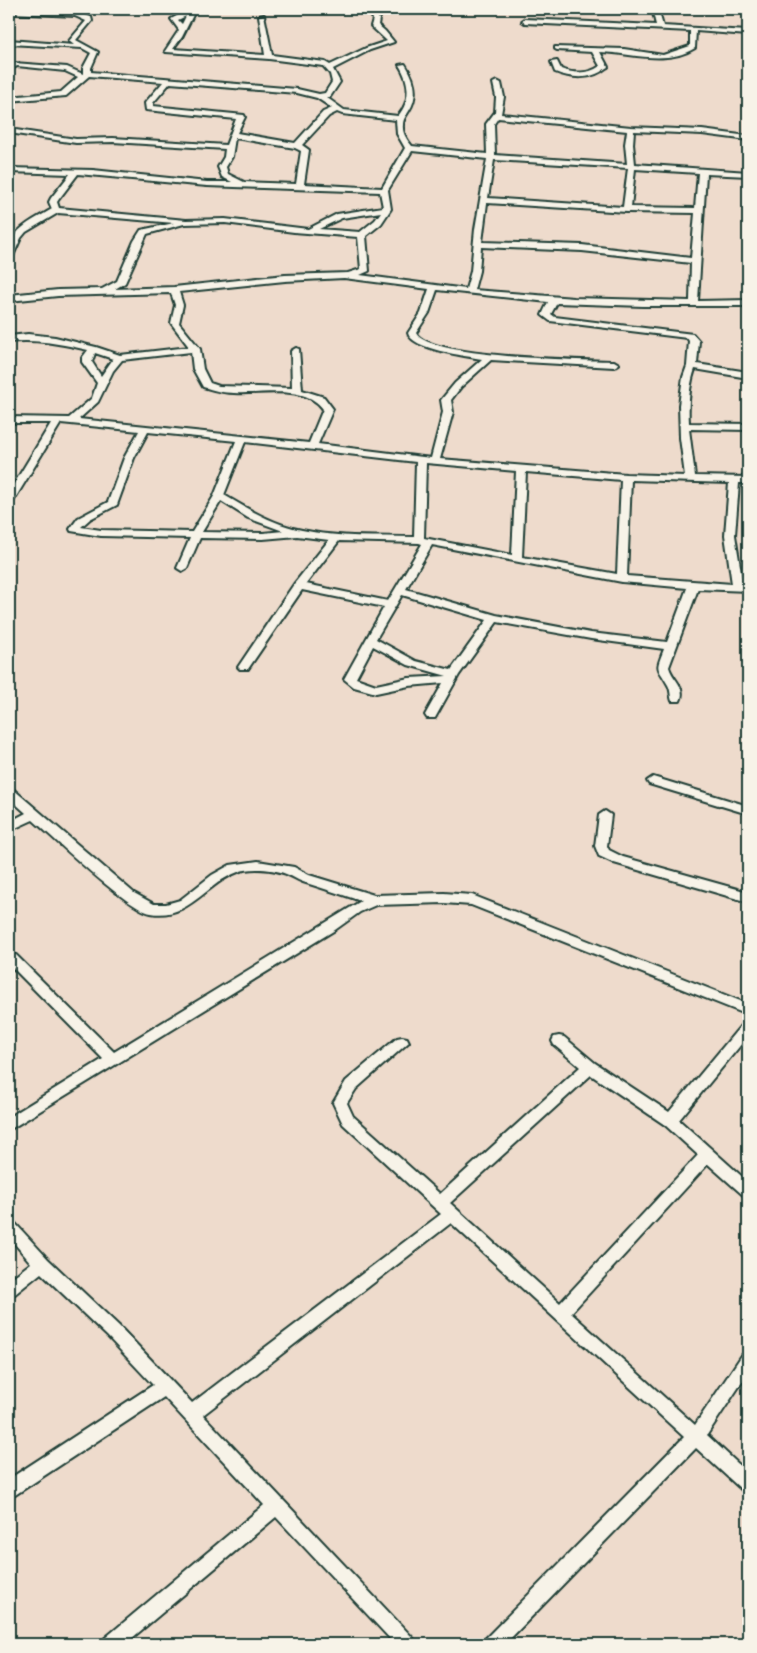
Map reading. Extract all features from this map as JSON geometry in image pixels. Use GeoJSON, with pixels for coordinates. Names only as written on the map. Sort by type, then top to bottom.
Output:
{"type":"FeatureCollection","features":[{"type":"Feature","properties":{"kind":"street"},"geometry":{"type":"LineString","coordinates":[[182,29],[174,19],[193,9]]}},
{"type":"Feature","properties":{"kind":"street"},"geometry":{"type":"LineString","coordinates":[[9,69],[16,64],[67,70],[86,76],[297,91],[319,96],[327,95],[336,82],[330,68],[319,62],[168,51],[179,37],[193,9]]}},
{"type":"Feature","properties":{"kind":"street"},"geometry":{"type":"LineString","coordinates":[[656,9],[660,28]]}},
{"type":"Feature","properties":{"kind":"street"},"geometry":{"type":"LineString","coordinates":[[9,11],[86,16],[89,21],[72,41],[96,54],[87,68],[86,76]]}},
{"type":"Feature","properties":{"kind":"street"},"geometry":{"type":"LineString","coordinates":[[330,68],[368,49],[391,42],[383,32],[374,26],[376,19],[372,11]]}},
{"type":"Feature","properties":{"kind":"street"},"geometry":{"type":"LineString","coordinates":[[262,16],[269,57]]}},
{"type":"Feature","properties":{"kind":"street"},"geometry":{"type":"LineString","coordinates":[[525,21],[748,33]]}},
{"type":"Feature","properties":{"kind":"street"},"geometry":{"type":"LineString","coordinates":[[557,48],[667,56],[693,47],[693,29]]}},
{"type":"Feature","properties":{"kind":"street"},"geometry":{"type":"LineString","coordinates":[[9,42],[84,47]]}},
{"type":"Feature","properties":{"kind":"street"},"geometry":{"type":"LineString","coordinates":[[555,62],[558,70],[567,73],[598,73],[604,67],[595,50]]}},
{"type":"Feature","properties":{"kind":"street"},"geometry":{"type":"LineString","coordinates":[[403,65],[409,73],[412,87],[407,110],[400,118],[398,130],[409,148],[431,152],[491,157],[748,174]]}},
{"type":"Feature","properties":{"kind":"street"},"geometry":{"type":"LineString","coordinates":[[9,99],[63,94],[69,91],[77,81],[86,76]]}},
{"type":"Feature","properties":{"kind":"street"},"geometry":{"type":"LineString","coordinates":[[168,82],[149,103],[149,108],[239,116],[242,119],[228,147],[228,157],[222,167],[223,172],[242,184]]}},
{"type":"Feature","properties":{"kind":"street"},"geometry":{"type":"LineString","coordinates":[[469,292],[475,271],[477,244],[491,157],[490,124],[500,112],[500,97],[497,83]]}},
{"type":"Feature","properties":{"kind":"street"},"geometry":{"type":"LineString","coordinates":[[319,96],[337,109],[345,112],[400,118]]}},
{"type":"Feature","properties":{"kind":"street"},"geometry":{"type":"LineString","coordinates":[[297,146],[326,114],[337,109]]}},
{"type":"Feature","properties":{"kind":"street"},"geometry":{"type":"LineString","coordinates":[[497,116],[631,129],[702,132],[748,138]]}},
{"type":"Feature","properties":{"kind":"street"},"geometry":{"type":"LineString","coordinates":[[627,210],[632,167],[629,144],[631,129]]}},
{"type":"Feature","properties":{"kind":"street"},"geometry":{"type":"LineString","coordinates":[[9,131],[76,141],[113,140],[228,147]]}},
{"type":"Feature","properties":{"kind":"street"},"geometry":{"type":"LineString","coordinates":[[234,135],[297,146],[305,152],[299,178],[299,188]]}},
{"type":"Feature","properties":{"kind":"street"},"geometry":{"type":"LineString","coordinates":[[9,256],[17,237],[23,230],[56,210],[186,222],[225,221],[362,235],[378,222],[387,209],[384,190],[405,158],[409,148]]}},
{"type":"Feature","properties":{"kind":"street"},"geometry":{"type":"LineString","coordinates":[[405,158],[431,152]]}},
{"type":"Feature","properties":{"kind":"street"},"geometry":{"type":"LineString","coordinates":[[9,170],[108,173],[218,184],[384,190]]}},
{"type":"Feature","properties":{"kind":"street"},"geometry":{"type":"LineString","coordinates":[[694,303],[695,261],[702,171]]}},
{"type":"Feature","properties":{"kind":"street"},"geometry":{"type":"LineString","coordinates":[[56,210],[53,202],[54,198],[76,172]]}},
{"type":"Feature","properties":{"kind":"street"},"geometry":{"type":"LineString","coordinates":[[484,200],[668,212],[699,210]]}},
{"type":"Feature","properties":{"kind":"street"},"geometry":{"type":"LineString","coordinates":[[309,231],[340,216],[387,209]]}},
{"type":"Feature","properties":{"kind":"street"},"geometry":{"type":"LineString","coordinates":[[101,292],[121,282],[138,241],[144,232],[186,222]]}},
{"type":"Feature","properties":{"kind":"street"},"geometry":{"type":"LineString","coordinates":[[362,235],[365,271]]}},
{"type":"Feature","properties":{"kind":"street"},"geometry":{"type":"LineString","coordinates":[[477,244],[582,248],[695,261]]}},
{"type":"Feature","properties":{"kind":"street"},"geometry":{"type":"LineString","coordinates":[[9,298],[58,293],[174,290],[284,278],[344,275],[365,271],[379,279]]}},
{"type":"Feature","properties":{"kind":"street"},"geometry":{"type":"LineString","coordinates":[[344,275],[553,301],[748,303]]}},
{"type":"Feature","properties":{"kind":"street"},"geometry":{"type":"LineString","coordinates":[[121,282],[137,291]]}},
{"type":"Feature","properties":{"kind":"street"},"geometry":{"type":"LineString","coordinates":[[434,287],[426,313],[412,333],[413,337],[428,344],[488,358],[614,364]]}},
{"type":"Feature","properties":{"kind":"street"},"geometry":{"type":"LineString","coordinates":[[174,290],[179,305],[175,322],[195,350],[198,369],[203,382],[210,388],[297,392],[311,394],[322,400],[328,409],[312,446]]}},
{"type":"Feature","properties":{"kind":"street"},"geometry":{"type":"LineString","coordinates":[[553,301],[546,314],[553,319],[690,336],[694,341],[692,366],[687,376],[686,452],[690,479]]}},
{"type":"Feature","properties":{"kind":"street"},"geometry":{"type":"LineString","coordinates":[[9,340],[24,337],[42,338],[93,349],[119,358],[195,350]]}},
{"type":"Feature","properties":{"kind":"street"},"geometry":{"type":"LineString","coordinates":[[93,349],[87,358],[87,362],[102,383]]}},
{"type":"Feature","properties":{"kind":"street"},"geometry":{"type":"LineString","coordinates":[[296,351],[297,392]]}},
{"type":"Feature","properties":{"kind":"street"},"geometry":{"type":"LineString","coordinates":[[71,421],[96,400],[109,370],[119,358]]}},
{"type":"Feature","properties":{"kind":"street"},"geometry":{"type":"LineString","coordinates":[[434,460],[448,412],[446,400],[458,385],[488,358]]}},
{"type":"Feature","properties":{"kind":"street"},"geometry":{"type":"LineString","coordinates":[[692,366],[748,376]]}},
{"type":"Feature","properties":{"kind":"street"},"geometry":{"type":"LineString","coordinates":[[9,420],[71,421],[312,446],[421,460],[626,477],[748,480]]}},
{"type":"Feature","properties":{"kind":"street"},"geometry":{"type":"LineString","coordinates":[[9,500],[58,420]]}},
{"type":"Feature","properties":{"kind":"street"},"geometry":{"type":"LineString","coordinates":[[686,426],[748,426]]}},
{"type":"Feature","properties":{"kind":"street"},"geometry":{"type":"LineString","coordinates":[[144,429],[129,458],[113,503],[107,508],[80,520],[75,528],[79,531],[263,536],[297,533],[336,538],[424,541],[517,557],[564,569],[622,579],[743,588],[730,535],[734,480]]}},
{"type":"Feature","properties":{"kind":"street"},"geometry":{"type":"LineString","coordinates":[[182,568],[209,509],[219,496],[240,440]]}},
{"type":"Feature","properties":{"kind":"street"},"geometry":{"type":"LineString","coordinates":[[421,460],[424,541],[401,591],[370,640],[351,681],[376,688],[453,677]]}},
{"type":"Feature","properties":{"kind":"street"},"geometry":{"type":"LineString","coordinates":[[517,557],[521,468]]}},
{"type":"Feature","properties":{"kind":"street"},"geometry":{"type":"LineString","coordinates":[[622,579],[626,477]]}},
{"type":"Feature","properties":{"kind":"street"},"geometry":{"type":"LineString","coordinates":[[219,496],[252,516],[297,533]]}},
{"type":"Feature","properties":{"kind":"street"},"geometry":{"type":"LineString","coordinates":[[244,667],[298,586],[336,538]]}},
{"type":"Feature","properties":{"kind":"street"},"geometry":{"type":"LineString","coordinates":[[676,698],[675,685],[663,671],[663,667],[694,585]]}},
{"type":"Feature","properties":{"kind":"street"},"geometry":{"type":"LineString","coordinates":[[298,586],[391,605]]}},
{"type":"Feature","properties":{"kind":"street"},"geometry":{"type":"LineString","coordinates":[[401,591],[494,618],[591,636],[671,646]]}},
{"type":"Feature","properties":{"kind":"street"},"geometry":{"type":"LineString","coordinates":[[431,715],[453,677],[494,618]]}},
{"type":"Feature","properties":{"kind":"street"},"geometry":{"type":"LineString","coordinates":[[370,640],[412,663],[453,677]]}},
{"type":"Feature","properties":{"kind":"street"},"geometry":{"type":"LineString","coordinates":[[653,782],[748,810]]}},
{"type":"Feature","properties":{"kind":"street"},"geometry":{"type":"LineString","coordinates":[[9,792],[129,896],[152,909],[167,909],[185,903],[218,878],[235,868],[258,865],[288,870],[304,878],[374,900],[444,898],[472,900],[748,1010]]}},
{"type":"Feature","properties":{"kind":"street"},"geometry":{"type":"LineString","coordinates":[[9,827],[34,814]]}},
{"type":"Feature","properties":{"kind":"street"},"geometry":{"type":"LineString","coordinates":[[605,815],[603,853],[619,860],[748,897]]}},
{"type":"Feature","properties":{"kind":"street"},"geometry":{"type":"LineString","coordinates":[[9,1124],[330,927],[355,909],[374,900]]}},
{"type":"Feature","properties":{"kind":"street"},"geometry":{"type":"LineString","coordinates":[[11,958],[114,1060]]}},
{"type":"Feature","properties":{"kind":"street"},"geometry":{"type":"LineString","coordinates":[[670,1121],[748,1027]]}},
{"type":"Feature","properties":{"kind":"street"},"geometry":{"type":"LineString","coordinates":[[559,1041],[590,1067],[670,1121],[748,1190]]}},
{"type":"Feature","properties":{"kind":"street"},"geometry":{"type":"LineString","coordinates":[[402,1042],[351,1085],[340,1102],[348,1120],[748,1484]]}},
{"type":"Feature","properties":{"kind":"street"},"geometry":{"type":"LineString","coordinates":[[439,1204],[590,1067]]}},
{"type":"Feature","properties":{"kind":"street"},"geometry":{"type":"LineString","coordinates":[[561,1312],[708,1155]]}},
{"type":"Feature","properties":{"kind":"street"},"geometry":{"type":"LineString","coordinates":[[191,1414],[451,1215]]}},
{"type":"Feature","properties":{"kind":"street"},"geometry":{"type":"LineString","coordinates":[[9,1227],[42,1264],[113,1332],[407,1644]]}},
{"type":"Feature","properties":{"kind":"street"},"geometry":{"type":"LineString","coordinates":[[9,1289],[42,1264]]}},
{"type":"Feature","properties":{"kind":"street"},"geometry":{"type":"LineString","coordinates":[[492,1644],[696,1437],[748,1360]]}},
{"type":"Feature","properties":{"kind":"street"},"geometry":{"type":"LineString","coordinates":[[9,1489],[165,1387]]}},
{"type":"Feature","properties":{"kind":"street"},"geometry":{"type":"LineString","coordinates":[[111,1644],[277,1505]]}}]}
